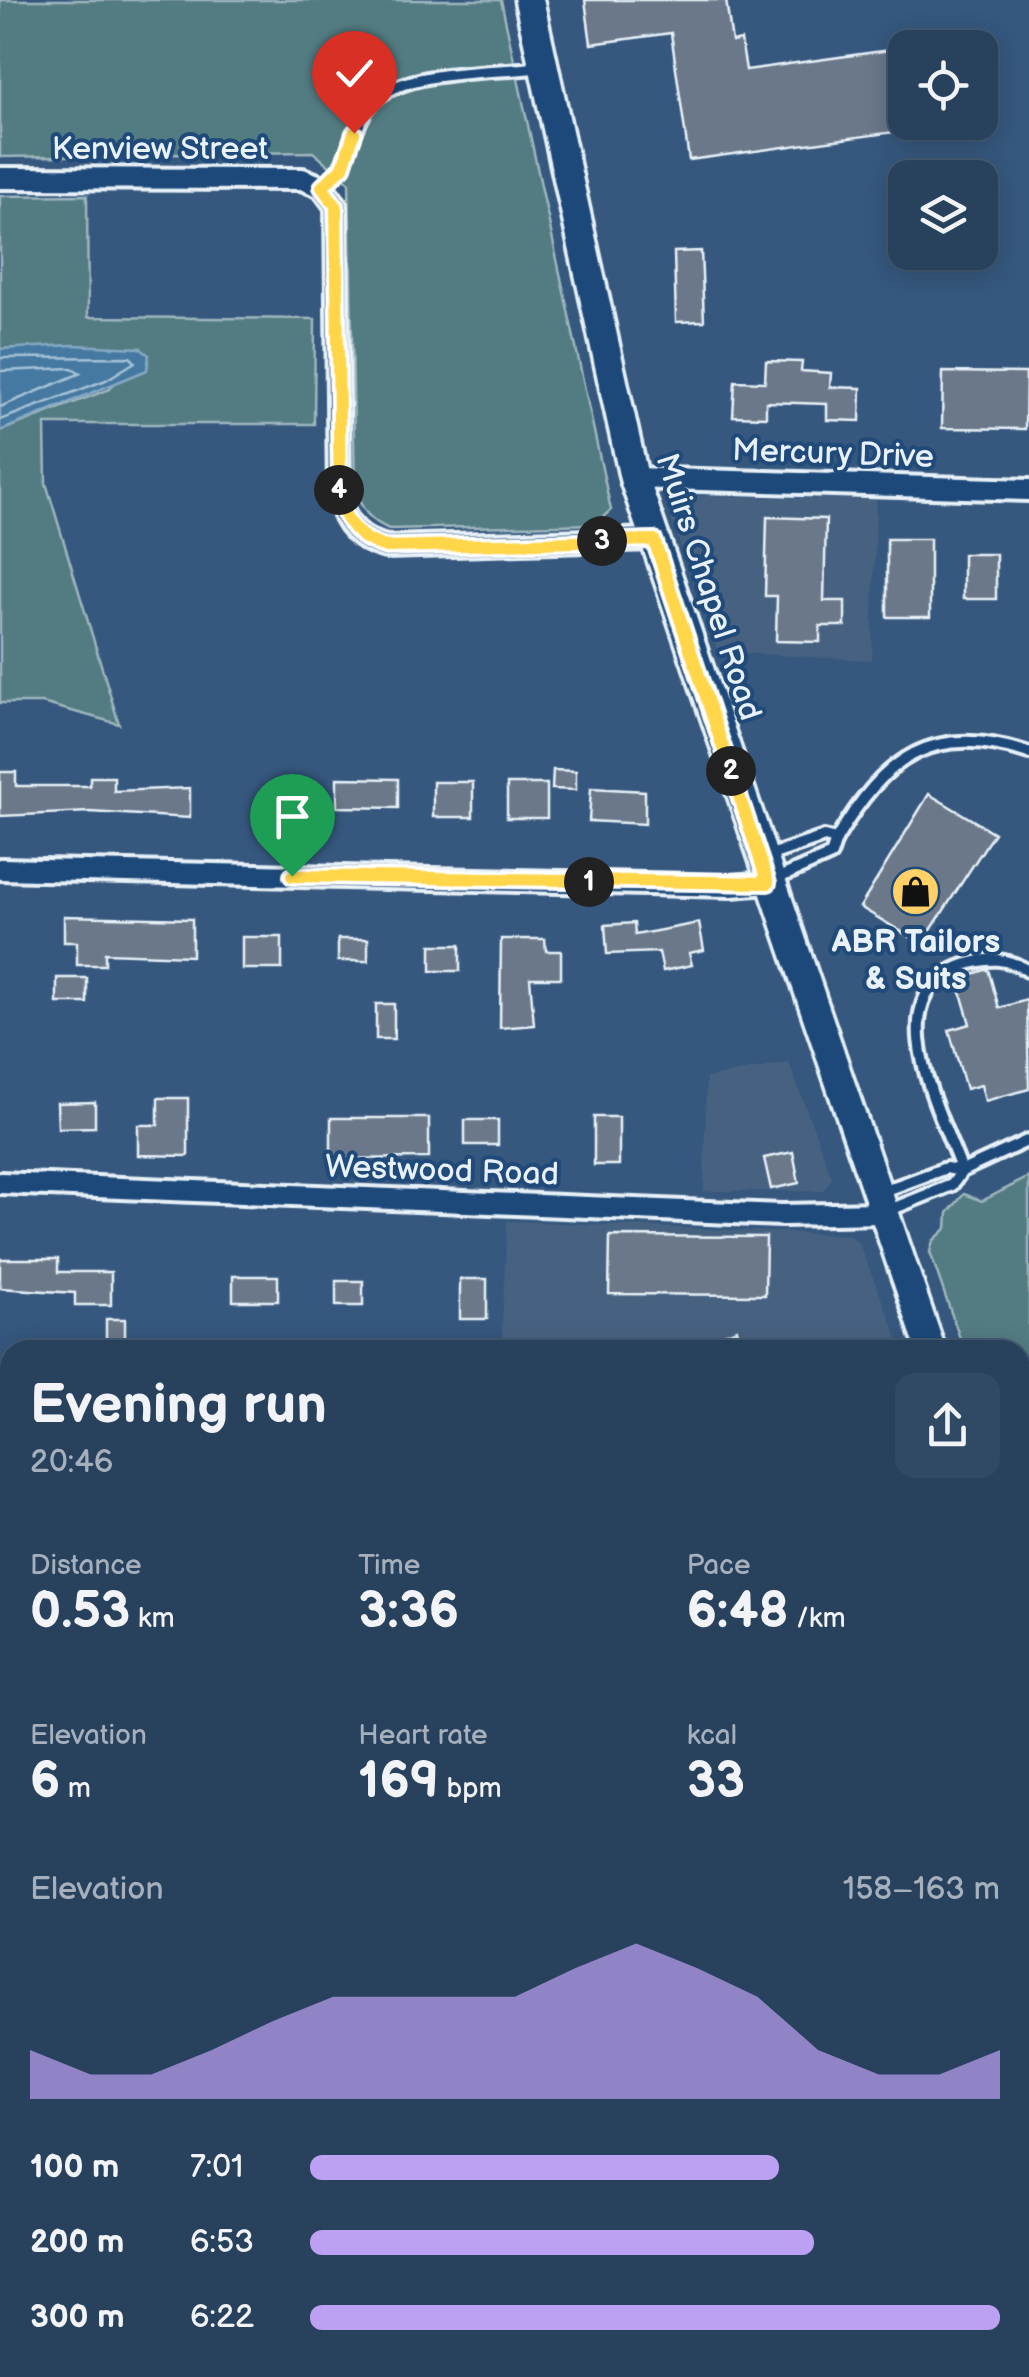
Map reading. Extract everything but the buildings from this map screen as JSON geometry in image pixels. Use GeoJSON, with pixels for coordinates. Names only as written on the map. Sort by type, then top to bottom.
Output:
{"type":"FeatureCollection","features":[{"type":"Feature","properties":{"kind":"main road","name":"Muirs Chapel Road"},"geometry":{"type":"LineString","coordinates":[[529,0],[634,478],[764,871],[927,1340]]}},
{"type":"Feature","properties":{"kind":"street","name":"Kenview Street"},"geometry":{"type":"LineString","coordinates":[[0,178],[302,179],[322,187]]}},
{"type":"Feature","properties":{"kind":"street"},"geometry":{"type":"LineString","coordinates":[[322,187],[336,206],[340,498],[348,523],[358,534],[386,547],[654,540]]}},
{"type":"Feature","properties":{"kind":"street","name":"Mercury Drive"},"geometry":{"type":"LineString","coordinates":[[634,478],[1029,490]]}},
{"type":"Feature","properties":{"kind":"street"},"geometry":{"type":"LineString","coordinates":[[0,869],[711,885],[764,871]]}},
{"type":"Feature","properties":{"kind":"street","name":"Westwood Road"},"geometry":{"type":"LineString","coordinates":[[0,1183],[782,1215],[878,1204]]}},
{"type":"Feature","properties":{"kind":"lane"},"geometry":{"type":"LineString","coordinates":[[322,187],[343,167],[354,133],[382,91],[418,79],[543,66]]}},
{"type":"Feature","properties":{"kind":"lane"},"geometry":{"type":"LineString","coordinates":[[764,871],[831,855],[861,798],[893,763],[943,744],[990,740],[1029,753]]}},
{"type":"Feature","properties":{"kind":"lane"},"geometry":{"type":"LineString","coordinates":[[764,871],[824,837],[836,840]]}},
{"type":"Feature","properties":{"kind":"lane"},"geometry":{"type":"LineString","coordinates":[[962,1170],[921,1057],[916,1017],[926,997],[950,970],[985,958],[1015,962],[1029,972]]}},
{"type":"Feature","properties":{"kind":"lane"},"geometry":{"type":"LineString","coordinates":[[878,1204],[946,1168],[962,1170],[1029,1140]]}},
{"type":"Feature","properties":{"kind":"lane"},"geometry":{"type":"LineString","coordinates":[[878,1204],[952,1185],[962,1170]]}},
{"type":"Feature","properties":{"kind":"shaded area"},"geometry":{"type":"Polygon","coordinates":[[[682,495],[876,500],[872,660],[718,652],[669,513],[682,495]]]}},
{"type":"Feature","properties":{"kind":"shaded area"},"geometry":{"type":"Polygon","coordinates":[[[789,1063],[832,1178],[823,1191],[704,1191],[706,1078],[789,1063]]]}},
{"type":"Feature","properties":{"kind":"shaded area"},"geometry":{"type":"Polygon","coordinates":[[[507,1221],[849,1235],[858,1242],[899,1340],[501,1340],[507,1221]]]}},
{"type":"Feature","properties":{"kind":"green space"},"geometry":{"type":"Polygon","coordinates":[[[0,0],[501,0],[611,510],[595,524],[389,529],[372,518],[355,491],[349,182],[313,152],[0,157],[0,0]]]}},
{"type":"Feature","properties":{"kind":"green space"},"geometry":{"type":"Polygon","coordinates":[[[87,195],[88,317],[315,319],[314,424],[45,424],[46,483],[119,724],[42,703],[0,703],[0,431],[110,389],[140,348],[0,349],[0,196],[87,195]]]}},
{"type":"Feature","properties":{"kind":"green space"},"geometry":{"type":"Polygon","coordinates":[[[1029,1177],[1029,1340],[961,1340],[930,1252],[933,1241],[947,1228],[948,1213],[964,1194],[982,1201],[1029,1177]]]}},
{"type":"Feature","properties":{"kind":"water"},"geometry":{"type":"Polygon","coordinates":[[[72,345],[140,348],[149,355],[147,370],[0,431],[0,349],[72,345]]]}},
{"type":"Feature","properties":{"kind":"place","name":"ABR Tailors & Suits"},"geometry":{"type":"Point","coordinates":[916,892]}},
{"type":"Feature","properties":{"kind":"route"},"geometry":{"type":"LineString","coordinates":[[292,876],[731,886],[768,883],[654,540],[386,547],[371,543],[348,523],[340,498],[336,206],[322,187],[343,167],[354,133]]}}]}
